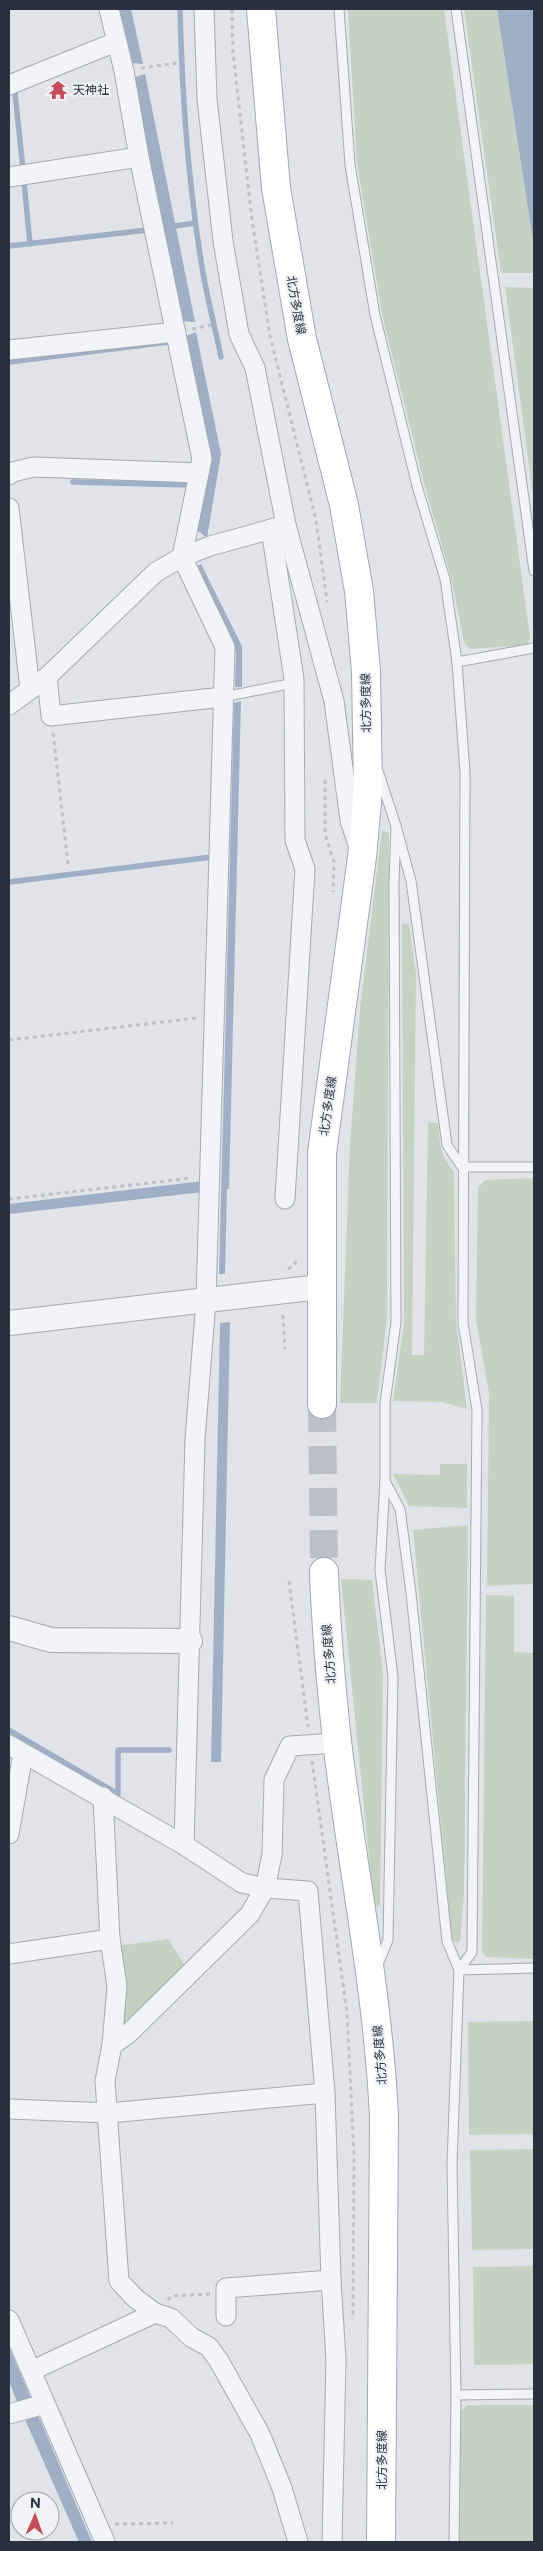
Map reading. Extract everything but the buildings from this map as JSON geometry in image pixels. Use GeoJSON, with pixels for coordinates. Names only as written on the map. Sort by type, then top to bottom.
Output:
{"type":"FeatureCollection","features":[{"type":"Feature","properties":{"kind":"main road","name":"北方多度線"},"geometry":{"type":"LineString","coordinates":[[260,9],[276,188],[302,339],[344,505],[358,591],[366,672],[368,790],[362,858],[322,1153],[320,1287],[322,1404]]}},
{"type":"Feature","properties":{"kind":"main road","name":"北方多度線"},"geometry":{"type":"LineString","coordinates":[[324,1572],[326,1631],[337,1742],[373,1979],[382,2061],[384,2116],[381,2542]]}},
{"type":"Feature","properties":{"kind":"street"},"geometry":{"type":"LineString","coordinates":[[109,9],[124,71],[139,157],[202,459],[182,557],[225,647],[206,1301],[196,1439],[184,1845]]}},
{"type":"Feature","properties":{"kind":"street"},"geometry":{"type":"LineString","coordinates":[[204,9],[207,99],[222,241],[239,334],[255,368],[279,527],[294,683],[294,840],[305,869],[285,1199]]}},
{"type":"Feature","properties":{"kind":"street"},"geometry":{"type":"LineString","coordinates":[[9,85],[116,42]]}},
{"type":"Feature","properties":{"kind":"street"},"geometry":{"type":"LineString","coordinates":[[9,177],[139,157]]}},
{"type":"Feature","properties":{"kind":"street"},"geometry":{"type":"LineString","coordinates":[[9,350],[176,332]]}},
{"type":"Feature","properties":{"kind":"street"},"geometry":{"type":"LineString","coordinates":[[9,472],[33,467],[199,473]]}},
{"type":"Feature","properties":{"kind":"street"},"geometry":{"type":"LineString","coordinates":[[9,508],[30,689]]}},
{"type":"Feature","properties":{"kind":"street"},"geometry":{"type":"LineString","coordinates":[[9,705],[46,676],[156,572],[182,557],[210,546],[279,527]]}},
{"type":"Feature","properties":{"kind":"street"},"geometry":{"type":"LineString","coordinates":[[279,527],[334,701],[350,820],[362,858]]}},
{"type":"Feature","properties":{"kind":"street"},"geometry":{"type":"LineString","coordinates":[[46,676],[51,716],[223,697]]}},
{"type":"Feature","properties":{"kind":"street"},"geometry":{"type":"LineString","coordinates":[[9,1323],[320,1287]]}},
{"type":"Feature","properties":{"kind":"street"},"geometry":{"type":"LineString","coordinates":[[9,1628],[51,1640],[190,1641]]}},
{"type":"Feature","properties":{"kind":"street"},"geometry":{"type":"LineString","coordinates":[[112,2045],[128,2034],[250,1914],[265,1888],[272,1855],[274,1780],[290,1746],[337,1742]]}},
{"type":"Feature","properties":{"kind":"street"},"geometry":{"type":"LineString","coordinates":[[9,1834],[16,1749],[184,1845],[242,1883],[265,1888],[308,1891],[325,2093],[331,2280],[337,2390],[332,2542]]}},
{"type":"Feature","properties":{"kind":"street"},"geometry":{"type":"LineString","coordinates":[[103,1797],[110,1939],[117,1986],[112,2045],[106,2081],[116,2262],[119,2280],[135,2298],[155,2313],[171,2318],[192,2336],[209,2347],[219,2361],[260,2434],[282,2488],[298,2542]]}},
{"type":"Feature","properties":{"kind":"street"},"geometry":{"type":"LineString","coordinates":[[9,1954],[110,1939]]}},
{"type":"Feature","properties":{"kind":"street"},"geometry":{"type":"LineString","coordinates":[[9,2109],[108,2113],[325,2093]]}},
{"type":"Feature","properties":{"kind":"street"},"geometry":{"type":"LineString","coordinates":[[226,2316],[226,2288],[331,2280]]}},
{"type":"Feature","properties":{"kind":"street"},"geometry":{"type":"LineString","coordinates":[[31,2371],[155,2313]]}},
{"type":"Feature","properties":{"kind":"street"},"geometry":{"type":"LineString","coordinates":[[9,2320],[31,2371],[42,2405],[105,2542]]}},
{"type":"Feature","properties":{"kind":"street"},"geometry":{"type":"LineString","coordinates":[[15,2413],[42,2405]]}},
{"type":"Feature","properties":{"kind":"lane"},"geometry":{"type":"LineString","coordinates":[[339,9],[350,165],[375,315],[417,486],[445,579],[457,662],[465,772],[462,1167],[463,1323],[477,1410],[472,1952],[459,1970]]}},
{"type":"Feature","properties":{"kind":"lane"},"geometry":{"type":"LineString","coordinates":[[456,9],[534,571]]}},
{"type":"Feature","properties":{"kind":"lane"},"geometry":{"type":"LineString","coordinates":[[457,662],[534,648]]}},
{"type":"Feature","properties":{"kind":"lane"},"geometry":{"type":"LineString","coordinates":[[223,697],[294,683]]}},
{"type":"Feature","properties":{"kind":"lane"},"geometry":{"type":"LineString","coordinates":[[367,739],[396,826],[412,882],[447,1144],[462,1167]]}},
{"type":"Feature","properties":{"kind":"lane"},"geometry":{"type":"LineString","coordinates":[[373,1979],[388,1940],[393,1677],[380,1570],[385,1480],[385,1403],[396,1322],[394,932],[396,826]]}},
{"type":"Feature","properties":{"kind":"lane"},"geometry":{"type":"LineString","coordinates":[[462,1167],[534,1168]]}},
{"type":"Feature","properties":{"kind":"lane"},"geometry":{"type":"LineString","coordinates":[[385,1480],[400,1509],[411,1593],[447,1941],[459,1970],[452,2164],[456,2395],[454,2542]]}},
{"type":"Feature","properties":{"kind":"lane"},"geometry":{"type":"LineString","coordinates":[[459,1970],[534,1968]]}},
{"type":"Feature","properties":{"kind":"lane"},"geometry":{"type":"LineString","coordinates":[[456,2395],[534,2394]]}},
{"type":"Feature","properties":{"kind":"path"},"geometry":{"type":"LineString","coordinates":[[124,71],[178,63]]}},
{"type":"Feature","properties":{"kind":"path"},"geometry":{"type":"LineString","coordinates":[[51,716],[68,864]]}},
{"type":"Feature","properties":{"kind":"path"},"geometry":{"type":"LineString","coordinates":[[9,1040],[214,1016]]}},
{"type":"Feature","properties":{"kind":"path"},"geometry":{"type":"LineString","coordinates":[[9,1199],[210,1176]]}},
{"type":"Feature","properties":{"kind":"path"},"geometry":{"type":"LineString","coordinates":[[283,1315],[285,1349]]}},
{"type":"Feature","properties":{"kind":"path"},"geometry":{"type":"LineString","coordinates":[[289,1581],[292,1614]]}},
{"type":"Feature","properties":{"kind":"path"},"geometry":{"type":"LineString","coordinates":[[155,2313],[171,2296],[226,2293]]}},
{"type":"Feature","properties":{"kind":"path"},"geometry":{"type":"LineString","coordinates":[[97,2524],[173,2523]]}},
{"type":"Feature","properties":{"kind":"green space"},"geometry":{"type":"Polygon","coordinates":[[[348,9],[444,9],[530,637],[527,645],[470,649],[464,643],[451,577],[425,487],[382,314],[357,164],[348,9]]]}},
{"type":"Feature","properties":{"kind":"green space"},"geometry":{"type":"Polygon","coordinates":[[[464,9],[497,9],[534,247],[534,273],[501,273],[464,9]]]}},
{"type":"Feature","properties":{"kind":"green space"},"geometry":{"type":"Polygon","coordinates":[[[505,287],[534,288],[534,503],[505,287]]]}},
{"type":"Feature","properties":{"kind":"green space"},"geometry":{"type":"Polygon","coordinates":[[[382,830],[389,833],[387,1318],[377,1403],[340,1403],[350,1145],[360,1009],[382,830]]]}},
{"type":"Feature","properties":{"kind":"green space"},"geometry":{"type":"Polygon","coordinates":[[[402,924],[409,924],[416,974],[412,1355],[424,1355],[428,1122],[438,1123],[442,1149],[446,1160],[454,1172],[456,1321],[467,1409],[442,1402],[393,1401],[404,1323],[402,924]]]}},
{"type":"Feature","properties":{"kind":"green space"},"geometry":{"type":"Polygon","coordinates":[[[534,1178],[534,1584],[487,1586],[489,1393],[476,1320],[478,1187],[485,1180],[534,1178]]]}},
{"type":"Feature","properties":{"kind":"green space"},"geometry":{"type":"Polygon","coordinates":[[[440,1464],[467,1464],[467,1508],[409,1506],[393,1474],[440,1475],[440,1464]]]}},
{"type":"Feature","properties":{"kind":"green space"},"geometry":{"type":"Polygon","coordinates":[[[468,1525],[464,1895],[460,1941],[456,1943],[452,1940],[413,1530],[468,1525]]]}},
{"type":"Feature","properties":{"kind":"green space"},"geometry":{"type":"Polygon","coordinates":[[[341,1579],[372,1580],[383,1674],[380,1906],[374,1907],[341,1579]]]}},
{"type":"Feature","properties":{"kind":"green space"},"geometry":{"type":"Polygon","coordinates":[[[486,1595],[514,1596],[514,1652],[534,1653],[534,1959],[487,1957],[482,1952],[486,1595]]]}},
{"type":"Feature","properties":{"kind":"green space"},"geometry":{"type":"Polygon","coordinates":[[[168,1939],[184,1964],[174,1979],[122,2031],[116,1946],[168,1939]]]}},
{"type":"Feature","properties":{"kind":"green space"},"geometry":{"type":"Polygon","coordinates":[[[534,2021],[534,2134],[469,2135],[468,2022],[534,2021]]]}},
{"type":"Feature","properties":{"kind":"green space"},"geometry":{"type":"Polygon","coordinates":[[[534,2149],[534,2249],[472,2250],[470,2150],[534,2149]]]}},
{"type":"Feature","properties":{"kind":"green space"},"geometry":{"type":"Polygon","coordinates":[[[534,2266],[534,2364],[474,2365],[473,2267],[534,2266]]]}},
{"type":"Feature","properties":{"kind":"green space"},"geometry":{"type":"Polygon","coordinates":[[[468,2405],[534,2405],[534,2542],[459,2542],[460,2412],[468,2405]]]}},
{"type":"Feature","properties":{"kind":"water"},"geometry":{"type":"Polygon","coordinates":[[[119,9],[131,9],[143,64],[130,63],[119,9]]]}},
{"type":"Feature","properties":{"kind":"water"},"geometry":{"type":"Polygon","coordinates":[[[497,9],[534,9],[534,247],[497,9]]]}},
{"type":"Feature","properties":{"kind":"water"},"geometry":{"type":"Polygon","coordinates":[[[145,74],[195,322],[181,321],[132,78],[145,74]]]}},
{"type":"Feature","properties":{"kind":"water"},"geometry":{"type":"Polygon","coordinates":[[[196,332],[221,454],[207,538],[196,529],[209,458],[184,337],[196,332]]]}},
{"type":"Feature","properties":{"kind":"water"},"geometry":{"type":"Polygon","coordinates":[[[201,564],[242,646],[242,687],[235,687],[236,654],[234,643],[195,567],[201,564]]]}},
{"type":"Feature","properties":{"kind":"water"},"geometry":{"type":"Polygon","coordinates":[[[241,701],[229,1189],[227,1189],[225,1274],[219,1274],[234,703],[241,701]]]}},
{"type":"Feature","properties":{"kind":"water"},"geometry":{"type":"Polygon","coordinates":[[[203,1181],[203,1192],[9,1214],[9,1204],[203,1181]]]}},
{"type":"Feature","properties":{"kind":"water"},"geometry":{"type":"Polygon","coordinates":[[[230,1322],[221,1762],[211,1762],[220,1323],[230,1322]]]}},
{"type":"Feature","properties":{"kind":"water"},"geometry":{"type":"Polygon","coordinates":[[[9,2347],[92,2542],[79,2542],[60,2499],[60,2491],[57,2491],[9,2381],[9,2347]]]}},
{"type":"Feature","properties":{"kind":"waterway"},"geometry":{"type":"LineString","coordinates":[[180,9],[182,74],[189,171],[204,279],[221,357]]}},
{"type":"Feature","properties":{"kind":"waterway"},"geometry":{"type":"LineString","coordinates":[[15,93],[23,169]]}},
{"type":"Feature","properties":{"kind":"waterway"},"geometry":{"type":"LineString","coordinates":[[24,181],[30,244]]}},
{"type":"Feature","properties":{"kind":"waterway"},"geometry":{"type":"LineString","coordinates":[[169,227],[195,223]]}},
{"type":"Feature","properties":{"kind":"waterway"},"geometry":{"type":"LineString","coordinates":[[9,246],[147,230]]}},
{"type":"Feature","properties":{"kind":"waterway"},"geometry":{"type":"LineString","coordinates":[[9,362],[168,342]]}},
{"type":"Feature","properties":{"kind":"waterway"},"geometry":{"type":"LineString","coordinates":[[73,482],[189,485]]}},
{"type":"Feature","properties":{"kind":"waterway"},"geometry":{"type":"LineString","coordinates":[[9,882],[212,857]]}},
{"type":"Feature","properties":{"kind":"waterway"},"geometry":{"type":"LineString","coordinates":[[9,1730],[118,1794],[118,1750],[169,1750]]}},
{"type":"Feature","properties":{"kind":"tunnel"},"geometry":{"type":"LineString","coordinates":[[322,1404],[324,1572]]}},
{"type":"Feature","properties":{"kind":"place","name":"天神社"},"geometry":{"type":"Point","coordinates":[58,90]}}]}
